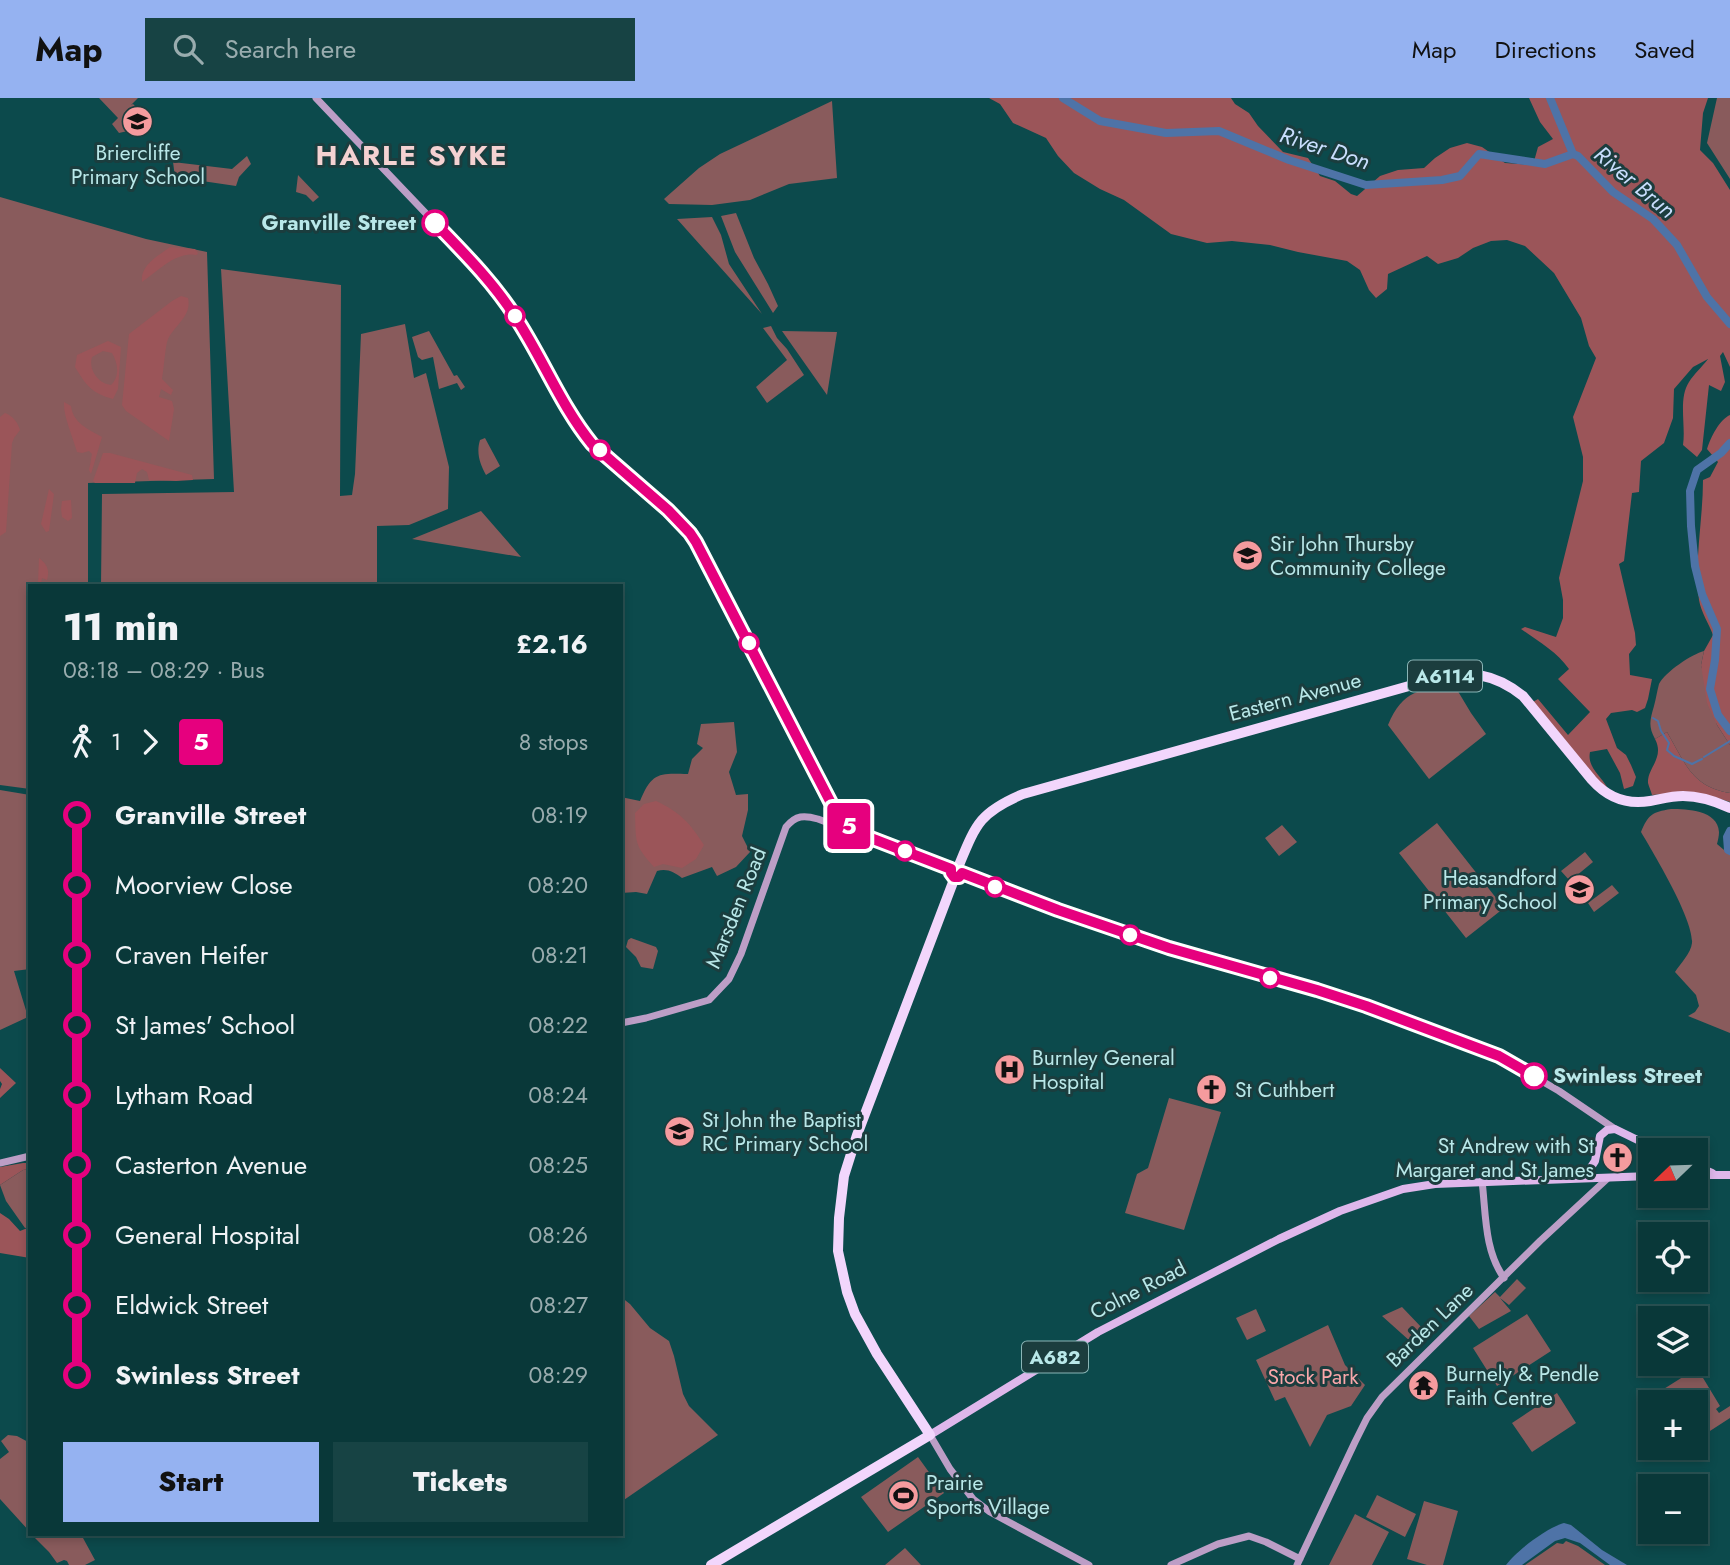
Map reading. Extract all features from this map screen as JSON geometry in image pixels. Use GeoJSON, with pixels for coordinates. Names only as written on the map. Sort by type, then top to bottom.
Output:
{"type":"FeatureCollection","features":[{"type":"Feature","properties":{"kind":"highway","name":"Eastern Avenue"},"geometry":{"type":"LineString","coordinates":[[957,871],[974,829],[980,821],[1006,801],[1023,794],[1459,673],[1484,676],[1513,689],[1529,703],[1598,787],[1611,797],[1643,802],[1683,796],[1712,800],[1730,808]]}},
{"type":"Feature","properties":{"kind":"highway","name":"A6114"},"geometry":{"type":"LineString","coordinates":[[930,1435],[888,1373],[855,1314],[838,1251],[839,1220],[844,1176],[858,1133],[957,871]]}},
{"type":"Feature","properties":{"kind":"highway","name":"Colne Road"},"geometry":{"type":"LineString","coordinates":[[711,1565],[930,1435]]}},
{"type":"Feature","properties":{"kind":"main road"},"geometry":{"type":"LineString","coordinates":[[1584,1178],[1595,1161],[1600,1136],[1606,1130],[1615,1129],[1638,1140]]}},
{"type":"Feature","properties":{"kind":"main road"},"geometry":{"type":"LineString","coordinates":[[1595,1161],[1598,1170],[1608,1178],[1638,1177]]}},
{"type":"Feature","properties":{"kind":"main road"},"geometry":{"type":"LineString","coordinates":[[1708,1171],[1714,1174]]}},
{"type":"Feature","properties":{"kind":"main road"},"geometry":{"type":"LineString","coordinates":[[1708,1174],[1730,1175]]}},
{"type":"Feature","properties":{"kind":"main road","name":"Colne Road"},"geometry":{"type":"LineString","coordinates":[[930,1435],[1098,1332],[1340,1211],[1402,1189],[1435,1184],[1608,1178]]}},
{"type":"Feature","properties":{"kind":"street"},"geometry":{"type":"LineString","coordinates":[[316,98],[503,298],[568,410],[592,444],[668,510],[690,533],[832,805],[855,832]]}},
{"type":"Feature","properties":{"kind":"street","name":"Marsden Road"},"geometry":{"type":"LineString","coordinates":[[623,1023],[709,1000],[729,979],[741,954],[786,827],[801,816],[833,826]]}},
{"type":"Feature","properties":{"kind":"street"},"geometry":{"type":"LineString","coordinates":[[833,826],[842,818]]}},
{"type":"Feature","properties":{"kind":"street"},"geometry":{"type":"LineString","coordinates":[[833,826],[855,832],[1045,906],[1212,961],[1328,993],[1499,1056],[1553,1087],[1615,1129]]}},
{"type":"Feature","properties":{"kind":"street"},"geometry":{"type":"LineString","coordinates":[[1596,1115],[1600,1136]]}},
{"type":"Feature","properties":{"kind":"street"},"geometry":{"type":"LineString","coordinates":[[0,1163],[28,1156]]}},
{"type":"Feature","properties":{"kind":"street","name":"Barden Lane"},"geometry":{"type":"LineString","coordinates":[[1298,1562],[1367,1418],[1375,1408],[1404,1375],[1608,1178]]}},
{"type":"Feature","properties":{"kind":"street"},"geometry":{"type":"LineString","coordinates":[[1482,1181],[1489,1240],[1496,1267],[1504,1278]]}},
{"type":"Feature","properties":{"kind":"street"},"geometry":{"type":"LineString","coordinates":[[930,1435],[950,1469],[973,1499],[990,1513],[1089,1565]]}},
{"type":"Feature","properties":{"kind":"street"},"geometry":{"type":"LineString","coordinates":[[1171,1565],[1218,1544],[1249,1536],[1266,1542],[1298,1562]]}},
{"type":"Feature","properties":{"kind":"green space"},"geometry":{"type":"Polygon","coordinates":[[[99,98],[138,98],[131,105],[142,113],[136,119],[139,123],[132,130],[119,133],[112,124],[118,118],[99,98]]]}},
{"type":"Feature","properties":{"kind":"green space"},"geometry":{"type":"Polygon","coordinates":[[[1717,98],[1730,98],[1730,179],[1707,143],[1717,98]]]}},
{"type":"Feature","properties":{"kind":"green space"},"geometry":{"type":"Polygon","coordinates":[[[832,101],[837,178],[789,184],[750,200],[712,205],[669,204],[664,199],[699,168],[720,154],[832,101]]]}},
{"type":"Feature","properties":{"kind":"green space"},"geometry":{"type":"Polygon","coordinates":[[[247,156],[251,164],[239,177],[236,186],[175,177],[173,162],[232,169],[247,156]]]}},
{"type":"Feature","properties":{"kind":"green space"},"geometry":{"type":"Polygon","coordinates":[[[298,175],[319,197],[313,202],[306,195],[296,192],[298,175]]]}},
{"type":"Feature","properties":{"kind":"green space"},"geometry":{"type":"Polygon","coordinates":[[[0,197],[146,239],[207,252],[214,479],[88,483],[88,584],[28,584],[28,789],[0,785],[0,197]]]}},
{"type":"Feature","properties":{"kind":"green space"},"geometry":{"type":"Polygon","coordinates":[[[736,213],[754,258],[778,306],[773,313],[735,252],[721,216],[736,213]]]}},
{"type":"Feature","properties":{"kind":"green space"},"geometry":{"type":"Polygon","coordinates":[[[712,217],[721,235],[729,264],[762,314],[677,219],[712,217]]]}},
{"type":"Feature","properties":{"kind":"green space"},"geometry":{"type":"Polygon","coordinates":[[[221,269],[341,285],[340,496],[352,495],[355,474],[361,334],[405,324],[414,378],[426,373],[449,467],[448,509],[409,525],[377,526],[377,584],[101,584],[102,494],[234,492],[221,269]]]}},
{"type":"Feature","properties":{"kind":"green space"},"geometry":{"type":"Polygon","coordinates":[[[771,326],[804,375],[767,403],[756,387],[787,360],[763,328],[771,326]]]}},
{"type":"Feature","properties":{"kind":"green space"},"geometry":{"type":"Polygon","coordinates":[[[429,331],[454,376],[457,375],[465,387],[461,390],[457,383],[439,389],[433,357],[422,360],[418,357],[412,337],[429,331]]]}},
{"type":"Feature","properties":{"kind":"green space"},"geometry":{"type":"Polygon","coordinates":[[[782,331],[837,332],[827,395],[782,331]]]}},
{"type":"Feature","properties":{"kind":"green space"},"geometry":{"type":"Polygon","coordinates":[[[485,438],[500,466],[486,475],[480,463],[478,449],[480,440],[485,438]]]}},
{"type":"Feature","properties":{"kind":"green space"},"geometry":{"type":"Polygon","coordinates":[[[481,511],[521,557],[412,539],[481,511]]]}},
{"type":"Feature","properties":{"kind":"green space"},"geometry":{"type":"Polygon","coordinates":[[[1704,651],[1701,665],[1717,725],[1730,745],[1730,793],[1717,790],[1698,779],[1667,732],[1655,739],[1651,727],[1658,687],[1662,679],[1679,664],[1704,651]]]}},
{"type":"Feature","properties":{"kind":"green space"},"geometry":{"type":"Polygon","coordinates":[[[1453,683],[1486,734],[1429,779],[1388,725],[1406,698],[1422,690],[1453,683]]]}},
{"type":"Feature","properties":{"kind":"green space"},"geometry":{"type":"Polygon","coordinates":[[[734,722],[737,752],[729,772],[736,795],[748,794],[748,810],[742,836],[750,852],[736,867],[717,876],[712,867],[682,878],[670,871],[661,870],[657,871],[647,894],[623,893],[623,797],[640,801],[648,784],[658,776],[688,774],[692,759],[703,748],[697,744],[701,724],[734,722]]]}},
{"type":"Feature","properties":{"kind":"green space"},"geometry":{"type":"Polygon","coordinates":[[[0,790],[28,795],[28,969],[14,971],[28,1017],[0,1030],[0,790]]]}},
{"type":"Feature","properties":{"kind":"green space"},"geometry":{"type":"Polygon","coordinates":[[[1671,809],[1708,815],[1717,825],[1717,844],[1730,855],[1730,1033],[1688,1016],[1699,1006],[1696,995],[1675,972],[1691,947],[1691,933],[1672,887],[1641,832],[1652,815],[1671,809]]]}},
{"type":"Feature","properties":{"kind":"green space"},"geometry":{"type":"Polygon","coordinates":[[[1437,823],[1504,908],[1466,938],[1399,853],[1437,823]]]}},
{"type":"Feature","properties":{"kind":"green space"},"geometry":{"type":"Polygon","coordinates":[[[1282,825],[1297,842],[1279,856],[1265,838],[1282,825]]]}},
{"type":"Feature","properties":{"kind":"green space"},"geometry":{"type":"Polygon","coordinates":[[[1585,852],[1593,862],[1570,881],[1561,871],[1585,852]]]}},
{"type":"Feature","properties":{"kind":"green space"},"geometry":{"type":"Polygon","coordinates":[[[1612,885],[1619,893],[1594,912],[1588,903],[1612,885]]]}},
{"type":"Feature","properties":{"kind":"green space"},"geometry":{"type":"Polygon","coordinates":[[[631,938],[656,947],[658,951],[653,969],[641,967],[626,947],[631,938]]]}},
{"type":"Feature","properties":{"kind":"green space"},"geometry":{"type":"Polygon","coordinates":[[[1169,1098],[1221,1112],[1184,1230],[1125,1213],[1137,1174],[1148,1168],[1169,1098]]]}},
{"type":"Feature","properties":{"kind":"green space"},"geometry":{"type":"Polygon","coordinates":[[[28,1169],[28,1227],[25,1228],[6,1201],[0,1185],[28,1169]]]}},
{"type":"Feature","properties":{"kind":"green space"},"geometry":{"type":"Polygon","coordinates":[[[1517,1279],[1526,1288],[1509,1305],[1500,1298],[1511,1311],[1479,1329],[1469,1316],[1495,1292],[1500,1297],[1517,1279]]]}},
{"type":"Feature","properties":{"kind":"green space"},"geometry":{"type":"Polygon","coordinates":[[[623,1299],[650,1328],[669,1341],[683,1394],[689,1406],[718,1435],[623,1501],[623,1299]]]}},
{"type":"Feature","properties":{"kind":"green space"},"geometry":{"type":"Polygon","coordinates":[[[1402,1307],[1424,1330],[1411,1342],[1382,1316],[1402,1307]]]}},
{"type":"Feature","properties":{"kind":"green space"},"geometry":{"type":"Polygon","coordinates":[[[1256,1309],[1266,1331],[1247,1340],[1236,1318],[1256,1309]]]}},
{"type":"Feature","properties":{"kind":"green space"},"geometry":{"type":"Polygon","coordinates":[[[1527,1314],[1551,1351],[1497,1386],[1473,1348],[1527,1314]]]}},
{"type":"Feature","properties":{"kind":"green space","name":"Stock Park"},"geometry":{"type":"Polygon","coordinates":[[[1328,1325],[1345,1365],[1365,1385],[1351,1406],[1327,1415],[1310,1447],[1285,1397],[1275,1401],[1256,1360],[1328,1325]]]}},
{"type":"Feature","properties":{"kind":"green space"},"geometry":{"type":"Polygon","coordinates":[[[1684,1376],[1702,1376],[1720,1406],[1716,1409],[1719,1413],[1730,1406],[1730,1418],[1708,1432],[1708,1390],[1662,1390],[1684,1376]]]}},
{"type":"Feature","properties":{"kind":"green space"},"geometry":{"type":"Polygon","coordinates":[[[1557,1393],[1576,1423],[1532,1452],[1512,1423],[1557,1393]]]}},
{"type":"Feature","properties":{"kind":"green space"},"geometry":{"type":"Polygon","coordinates":[[[8,1435],[28,1442],[28,1530],[0,1499],[0,1459],[9,1452],[1,1441],[8,1435]]]}},
{"type":"Feature","properties":{"kind":"green space","name":"Prairie Sports Village"},"geometry":{"type":"Polygon","coordinates":[[[918,1457],[944,1493],[888,1532],[861,1497],[918,1457]]]}},
{"type":"Feature","properties":{"kind":"green space"},"geometry":{"type":"Polygon","coordinates":[[[1377,1495],[1416,1514],[1405,1537],[1366,1517],[1377,1495]]]}},
{"type":"Feature","properties":{"kind":"green space"},"geometry":{"type":"Polygon","coordinates":[[[1424,1501],[1458,1511],[1443,1565],[1427,1565],[1407,1559],[1424,1501]]]}},
{"type":"Feature","properties":{"kind":"green space"},"geometry":{"type":"Polygon","coordinates":[[[1355,1514],[1389,1532],[1372,1565],[1329,1565],[1355,1514]]]}},
{"type":"Feature","properties":{"kind":"green space"},"geometry":{"type":"Polygon","coordinates":[[[33,1536],[83,1536],[95,1560],[85,1565],[69,1565],[64,1560],[57,1563],[33,1536]]]}},
{"type":"Feature","properties":{"kind":"green space"},"geometry":{"type":"Polygon","coordinates":[[[1566,1541],[1605,1565],[1525,1565],[1557,1543],[1563,1544],[1566,1541]]]}},
{"type":"Feature","properties":{"kind":"green space"},"geometry":{"type":"Polygon","coordinates":[[[905,1548],[921,1565],[885,1565],[905,1548]]]}},
{"type":"Feature","properties":{"kind":"shaded area"},"geometry":{"type":"Polygon","coordinates":[[[989,98],[1231,98],[1249,113],[1283,152],[1308,158],[1320,176],[1335,181],[1357,196],[1380,176],[1398,170],[1424,168],[1450,148],[1467,143],[1482,147],[1505,163],[1533,165],[1538,147],[1553,139],[1540,122],[1529,98],[1708,98],[1703,113],[1700,150],[1713,163],[1730,190],[1730,367],[1723,352],[1720,356],[1725,382],[1721,391],[1709,385],[1702,450],[1697,457],[1683,445],[1683,404],[1689,382],[1708,359],[1693,367],[1674,389],[1673,418],[1664,443],[1641,461],[1639,492],[1632,493],[1624,561],[1619,564],[1635,633],[1636,645],[1629,654],[1630,675],[1652,679],[1645,708],[1637,712],[1632,710],[1611,713],[1606,719],[1617,748],[1626,755],[1636,777],[1633,786],[1624,789],[1620,773],[1607,749],[1590,752],[1592,767],[1607,787],[1601,786],[1533,702],[1538,699],[1568,735],[1590,712],[1558,679],[1569,669],[1547,647],[1521,629],[1525,627],[1556,637],[1563,618],[1559,578],[1583,481],[1583,457],[1573,417],[1596,358],[1589,346],[1581,318],[1554,273],[1525,246],[1507,240],[1491,241],[1458,258],[1438,264],[1427,256],[1388,274],[1387,289],[1376,298],[1369,290],[1360,270],[1347,261],[1270,245],[1232,241],[1207,243],[1171,234],[1124,200],[1074,173],[1046,138],[1013,123],[1000,104],[989,98]]]}},
{"type":"Feature","properties":{"kind":"shaded area"},"geometry":{"type":"Polygon","coordinates":[[[170,247],[195,249],[198,253],[175,259],[142,282],[147,266],[170,247]]]}},
{"type":"Feature","properties":{"kind":"shaded area"},"geometry":{"type":"Polygon","coordinates":[[[181,296],[188,298],[188,310],[168,339],[162,379],[173,390],[171,395],[161,389],[159,397],[172,401],[174,409],[169,441],[126,411],[122,405],[129,334],[181,296]]]}},
{"type":"Feature","properties":{"kind":"shaded area"},"geometry":{"type":"Polygon","coordinates":[[[108,341],[121,347],[118,389],[113,399],[99,394],[86,383],[75,367],[77,355],[108,341]],[[103,351],[92,357],[91,362],[98,379],[111,385],[117,370],[112,353],[103,351]]]}},
{"type":"Feature","properties":{"kind":"shaded area"},"geometry":{"type":"Polygon","coordinates":[[[64,402],[71,406],[72,412],[82,425],[102,437],[91,474],[89,470],[92,454],[89,451],[77,452],[64,402]]]}},
{"type":"Feature","properties":{"kind":"shaded area"},"geometry":{"type":"Polygon","coordinates":[[[5,413],[15,420],[20,430],[12,443],[6,532],[0,536],[0,417],[5,413]]]}},
{"type":"Feature","properties":{"kind":"shaded area"},"geometry":{"type":"Polygon","coordinates":[[[1730,415],[1730,745],[1707,703],[1701,665],[1704,651],[1713,635],[1700,604],[1698,570],[1703,480],[1710,477],[1718,462],[1707,449],[1719,425],[1730,415]]]}},
{"type":"Feature","properties":{"kind":"shaded area"},"geometry":{"type":"Polygon","coordinates":[[[103,453],[192,475],[193,480],[149,480],[147,472],[142,469],[137,473],[135,483],[95,483],[93,481],[103,453]]]}},
{"type":"Feature","properties":{"kind":"shaded area"},"geometry":{"type":"Polygon","coordinates":[[[49,489],[54,494],[49,531],[46,532],[41,524],[49,489]]]}},
{"type":"Feature","properties":{"kind":"shaded area"},"geometry":{"type":"Polygon","coordinates":[[[71,500],[72,518],[68,521],[62,517],[62,501],[71,500]]]}},
{"type":"Feature","properties":{"kind":"shaded area"},"geometry":{"type":"Polygon","coordinates":[[[39,558],[48,570],[47,580],[42,578],[41,584],[38,584],[39,558]]]}},
{"type":"Feature","properties":{"kind":"shaded area"},"geometry":{"type":"Polygon","coordinates":[[[1667,732],[1691,772],[1707,785],[1730,793],[1730,802],[1691,794],[1652,795],[1648,778],[1658,752],[1655,739],[1667,732]]]}},
{"type":"Feature","properties":{"kind":"shaded area"},"geometry":{"type":"Polygon","coordinates":[[[656,801],[684,819],[704,845],[696,859],[682,868],[663,864],[654,867],[637,843],[635,813],[644,804],[656,801]]]}},
{"type":"Feature","properties":{"kind":"shaded area"},"geometry":{"type":"Polygon","coordinates":[[[0,1068],[16,1083],[0,1098],[2,1084],[0,1068]]]}},
{"type":"Feature","properties":{"kind":"shaded area"},"geometry":{"type":"Polygon","coordinates":[[[28,1163],[28,1169],[0,1185],[0,1167],[28,1163]]]}},
{"type":"Feature","properties":{"kind":"shaded area"},"geometry":{"type":"Polygon","coordinates":[[[0,1213],[20,1231],[28,1228],[28,1258],[0,1253],[0,1213]]]}},
{"type":"Feature","properties":{"kind":"water"},"geometry":{"type":"Polygon","coordinates":[[[1564,1523],[1571,1525],[1602,1550],[1627,1565],[1610,1565],[1580,1543],[1565,1538],[1555,1541],[1522,1565],[1506,1565],[1533,1540],[1564,1523]]]}},
{"type":"Feature","properties":{"kind":"waterway","name":"River Don"},"geometry":{"type":"LineString","coordinates":[[1063,98],[1100,121],[1166,133],[1219,131],[1289,160],[1366,185],[1442,180],[1460,176],[1479,154],[1545,164],[1573,154]]}},
{"type":"Feature","properties":{"kind":"waterway","name":"River Brun"},"geometry":{"type":"LineString","coordinates":[[1550,98],[1573,154],[1613,192],[1653,219],[1677,245],[1707,297],[1730,324]]}},
{"type":"Feature","properties":{"kind":"waterway","name":"River Brun"},"geometry":{"type":"LineString","coordinates":[[1730,443],[1697,470],[1690,491],[1695,566],[1702,594],[1717,629],[1710,689],[1718,715],[1730,731]]}},
{"type":"Feature","properties":{"kind":"waterway"},"geometry":{"type":"LineString","coordinates":[[1653,718],[1658,721],[1669,743],[1667,750],[1674,756],[1692,764],[1702,759]]}},
{"type":"Feature","properties":{"kind":"waterway"},"geometry":{"type":"LineString","coordinates":[[1704,757],[1730,741]]}},
{"type":"Feature","properties":{"kind":"waterway","name":"River Brun"},"geometry":{"type":"LineString","coordinates":[[1730,831],[1727,837],[1730,851]]}},
{"type":"Feature","properties":{"kind":"bus line","name":"5"},"geometry":{"type":"LineString","coordinates":[[435,223],[503,298],[568,410],[592,444],[644,488],[690,533],[832,805],[855,832],[951,869],[954,877],[959,877],[962,873],[1005,891],[1169,948],[1366,1006],[1499,1056],[1534,1076]]}},
{"type":"Feature","properties":{"kind":"place","name":"Briercliffe Primary School"},"geometry":{"type":"Point","coordinates":[138,121]}},
{"type":"Feature","properties":{"kind":"place","name":"Granville Street"},"geometry":{"type":"Point","coordinates":[435,223]}},
{"type":"Feature","properties":{"kind":"place","name":"Sir John Thursby Community College"},"geometry":{"type":"Point","coordinates":[1247,556]}},
{"type":"Feature","properties":{"kind":"place","name":"Heasandford Primary School"},"geometry":{"type":"Point","coordinates":[1580,890]}},
{"type":"Feature","properties":{"kind":"place","name":"Burnley General Hospital"},"geometry":{"type":"Point","coordinates":[1009,1070]}},
{"type":"Feature","properties":{"kind":"place","name":"Swinless Street"},"geometry":{"type":"Point","coordinates":[1534,1076]}},
{"type":"Feature","properties":{"kind":"place","name":"St Cuthbert"},"geometry":{"type":"Point","coordinates":[1212,1090]}},
{"type":"Feature","properties":{"kind":"place","name":"St John the Baptist RC Primary School"},"geometry":{"type":"Point","coordinates":[679,1132]}},
{"type":"Feature","properties":{"kind":"place","name":"St Andrew with St Margaret and St James"},"geometry":{"type":"Point","coordinates":[1617,1158]}},
{"type":"Feature","properties":{"kind":"place","name":"Burnely & Pendle Faith Centre"},"geometry":{"type":"Point","coordinates":[1423,1386]}},
{"type":"Feature","properties":{"kind":"place","name":"Prairie Sports Village"},"geometry":{"type":"Point","coordinates":[903,1495]}},
{"type":"Feature","properties":{"kind":"district","name":"HARLE SYKE"},"geometry":{"type":"Point","coordinates":[412,155]}}]}
